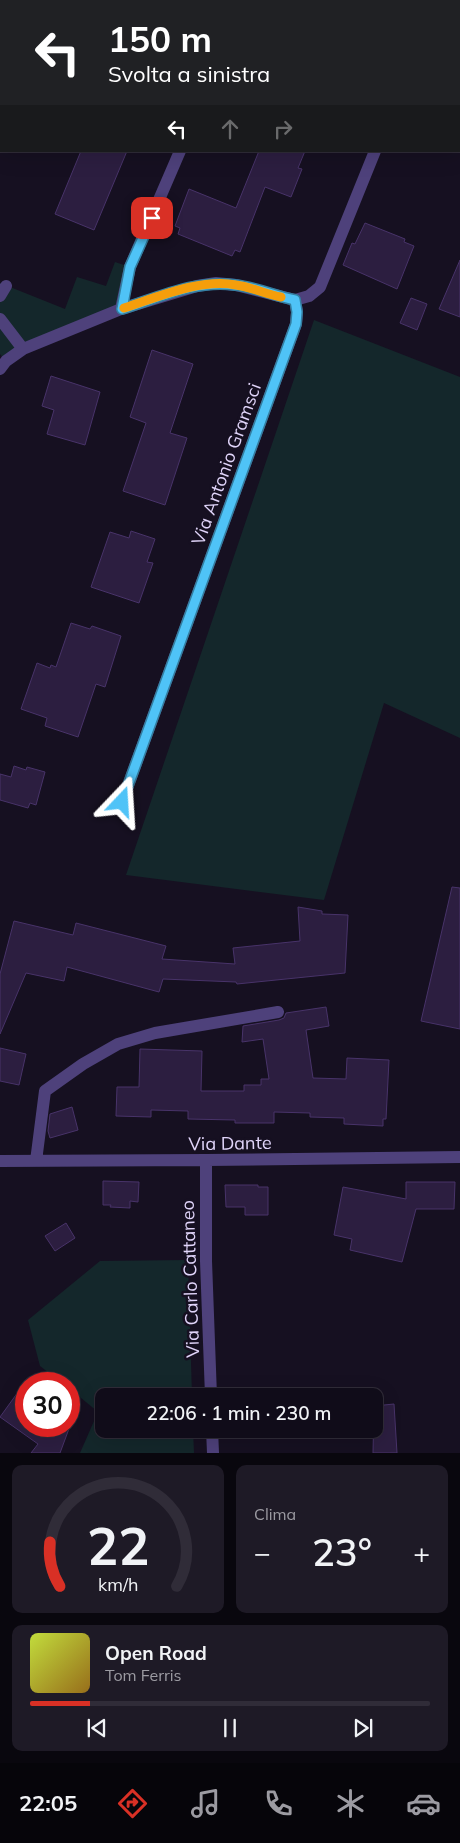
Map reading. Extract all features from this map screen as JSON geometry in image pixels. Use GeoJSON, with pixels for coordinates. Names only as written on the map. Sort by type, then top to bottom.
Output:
{"type":"FeatureCollection","features":[{"type":"Feature","properties":{"kind":"street"},"geometry":{"type":"LineString","coordinates":[[122,309],[130,267],[180,152]]}},
{"type":"Feature","properties":{"kind":"street"},"geometry":{"type":"LineString","coordinates":[[0,369],[6,361],[23,349],[122,309],[197,286],[216,283],[236,285],[295,300],[309,296],[320,287],[374,152]]}},
{"type":"Feature","properties":{"kind":"street","name":"Via Antonio Gramsci"},"geometry":{"type":"LineString","coordinates":[[122,802],[296,324],[295,300]]}},
{"type":"Feature","properties":{"kind":"street"},"geometry":{"type":"LineString","coordinates":[[0,319],[23,349]]}},
{"type":"Feature","properties":{"kind":"street"},"geometry":{"type":"LineString","coordinates":[[36,1161],[45,1091],[83,1064],[118,1044],[155,1033],[278,1012]]}},
{"type":"Feature","properties":{"kind":"street","name":"Via Dante"},"geometry":{"type":"LineString","coordinates":[[0,1161],[460,1157]]}},
{"type":"Feature","properties":{"kind":"street","name":"Via Carlo Cattaneo"},"geometry":{"type":"LineString","coordinates":[[206,1160],[206,1261],[211,1388]]}},
{"type":"Feature","properties":{"kind":"street"},"geometry":{"type":"LineString","coordinates":[[212,1438],[213,1453]]}},
{"type":"Feature","properties":{"kind":"green space"},"geometry":{"type":"Polygon","coordinates":[[[115,262],[130,267],[121,309],[6,361],[0,354],[0,283],[65,309],[77,277],[106,286],[115,262]]]}},
{"type":"Feature","properties":{"kind":"green space"},"geometry":{"type":"Polygon","coordinates":[[[314,320],[460,377],[460,738],[384,703],[324,900],[126,875],[314,320]]]}},
{"type":"Feature","properties":{"kind":"green space"},"geometry":{"type":"Polygon","coordinates":[[[188,1260],[192,1388],[95,1388],[95,1410],[80,1397],[80,1372],[48,1372],[40,1366],[28,1320],[100,1261],[188,1260]]]}},
{"type":"Feature","properties":{"kind":"green space"},"geometry":{"type":"Polygon","coordinates":[[[95,1419],[95,1438],[193,1438],[194,1453],[80,1453],[95,1419]]]}},
{"type":"Feature","properties":{"kind":"building"},"geometry":{"type":"Polygon","coordinates":[[[81,152],[127,152],[94,230],[55,214],[81,152]]]}},
{"type":"Feature","properties":{"kind":"building"},"geometry":{"type":"Polygon","coordinates":[[[259,152],[305,152],[298,168],[302,169],[291,197],[265,187],[240,252],[235,250],[232,256],[178,234],[180,228],[175,226],[189,189],[236,208],[259,152]]]}},
{"type":"Feature","properties":{"kind":"building"},"geometry":{"type":"Polygon","coordinates":[[[365,223],[405,239],[404,242],[414,246],[397,289],[343,265],[352,243],[355,244],[365,223]]]}},
{"type":"Feature","properties":{"kind":"building"},"geometry":{"type":"Polygon","coordinates":[[[460,260],[460,317],[439,309],[460,260]]]}},
{"type":"Feature","properties":{"kind":"building"},"geometry":{"type":"Polygon","coordinates":[[[411,298],[427,304],[417,330],[400,323],[411,298]]]}},
{"type":"Feature","properties":{"kind":"building"},"geometry":{"type":"Polygon","coordinates":[[[152,350],[193,364],[170,433],[187,438],[165,505],[123,491],[146,423],[130,417],[152,350]]]}},
{"type":"Feature","properties":{"kind":"building"},"geometry":{"type":"Polygon","coordinates":[[[51,376],[100,392],[85,445],[47,434],[54,410],[42,406],[51,376]]]}},
{"type":"Feature","properties":{"kind":"building"},"geometry":{"type":"Polygon","coordinates":[[[131,531],[155,539],[147,562],[153,563],[139,603],[91,587],[110,532],[129,538],[131,531]]]}},
{"type":"Feature","properties":{"kind":"building"},"geometry":{"type":"Polygon","coordinates":[[[71,623],[90,629],[92,626],[121,636],[105,687],[96,684],[78,737],[45,726],[47,718],[21,709],[37,663],[50,668],[51,665],[56,667],[71,623]]]}},
{"type":"Feature","properties":{"kind":"building"},"geometry":{"type":"Polygon","coordinates":[[[14,766],[26,770],[27,767],[45,772],[36,805],[30,803],[28,808],[0,800],[0,774],[11,777],[14,766]]]}},
{"type":"Feature","properties":{"kind":"building"},"geometry":{"type":"Polygon","coordinates":[[[452,887],[460,888],[460,1029],[421,1021],[452,887]]]}},
{"type":"Feature","properties":{"kind":"building"},"geometry":{"type":"Polygon","coordinates":[[[298,907],[322,911],[322,914],[348,915],[345,973],[237,984],[236,982],[163,979],[159,992],[67,967],[64,981],[26,973],[0,1034],[0,974],[14,921],[73,935],[76,923],[166,946],[162,959],[235,964],[233,948],[300,941],[298,907]]]}},
{"type":"Feature","properties":{"kind":"building"},"geometry":{"type":"Polygon","coordinates":[[[326,1007],[329,1026],[306,1030],[313,1078],[346,1079],[347,1058],[389,1060],[386,1119],[383,1119],[383,1126],[344,1124],[344,1118],[310,1117],[310,1113],[274,1112],[274,1123],[235,1123],[235,1120],[188,1119],[188,1111],[151,1110],[151,1117],[116,1116],[117,1087],[139,1087],[140,1049],[202,1051],[201,1091],[244,1091],[244,1085],[261,1085],[261,1079],[269,1079],[263,1039],[242,1042],[243,1026],[279,1020],[284,1018],[286,1013],[326,1007]]]}},
{"type":"Feature","properties":{"kind":"building"},"geometry":{"type":"Polygon","coordinates":[[[0,1048],[26,1054],[19,1085],[0,1081],[0,1048]]]}},
{"type":"Feature","properties":{"kind":"building"},"geometry":{"type":"Polygon","coordinates":[[[72,1107],[78,1130],[50,1138],[48,1131],[50,1114],[72,1107]]]}},
{"type":"Feature","properties":{"kind":"building"},"geometry":{"type":"Polygon","coordinates":[[[103,1181],[139,1182],[138,1202],[130,1201],[130,1208],[103,1205],[103,1181]]]}},
{"type":"Feature","properties":{"kind":"building"},"geometry":{"type":"Polygon","coordinates":[[[406,1182],[455,1182],[454,1209],[416,1209],[402,1262],[350,1250],[352,1239],[334,1235],[343,1187],[406,1199],[406,1182]]]}},
{"type":"Feature","properties":{"kind":"building"},"geometry":{"type":"Polygon","coordinates":[[[225,1185],[258,1185],[258,1187],[268,1187],[268,1215],[245,1215],[245,1207],[226,1207],[225,1185]]]}},
{"type":"Feature","properties":{"kind":"building"},"geometry":{"type":"Polygon","coordinates":[[[66,1223],[75,1238],[55,1251],[45,1236],[66,1223]]]}},
{"type":"Feature","properties":{"kind":"building"},"geometry":{"type":"Polygon","coordinates":[[[15,1396],[15,1428],[0,1417],[15,1396]]]}},
{"type":"Feature","properties":{"kind":"building"},"geometry":{"type":"Polygon","coordinates":[[[394,1404],[397,1453],[373,1453],[373,1438],[383,1438],[383,1405],[394,1404]]]}},
{"type":"Feature","properties":{"kind":"building"},"geometry":{"type":"Polygon","coordinates":[[[28,1437],[66,1437],[60,1453],[31,1453],[38,1444],[28,1437]]]}},
{"type":"Feature","properties":{"kind":"slow traffic"},"geometry":{"type":"LineString","coordinates":[[124,308],[197,286],[216,283],[236,285],[281,297]]}},
{"type":"Feature","properties":{"kind":"route"},"geometry":{"type":"LineString","coordinates":[[122,802],[296,324],[297,312],[295,300],[236,285],[216,283],[197,286],[122,309],[130,267],[152,218]]}}]}
